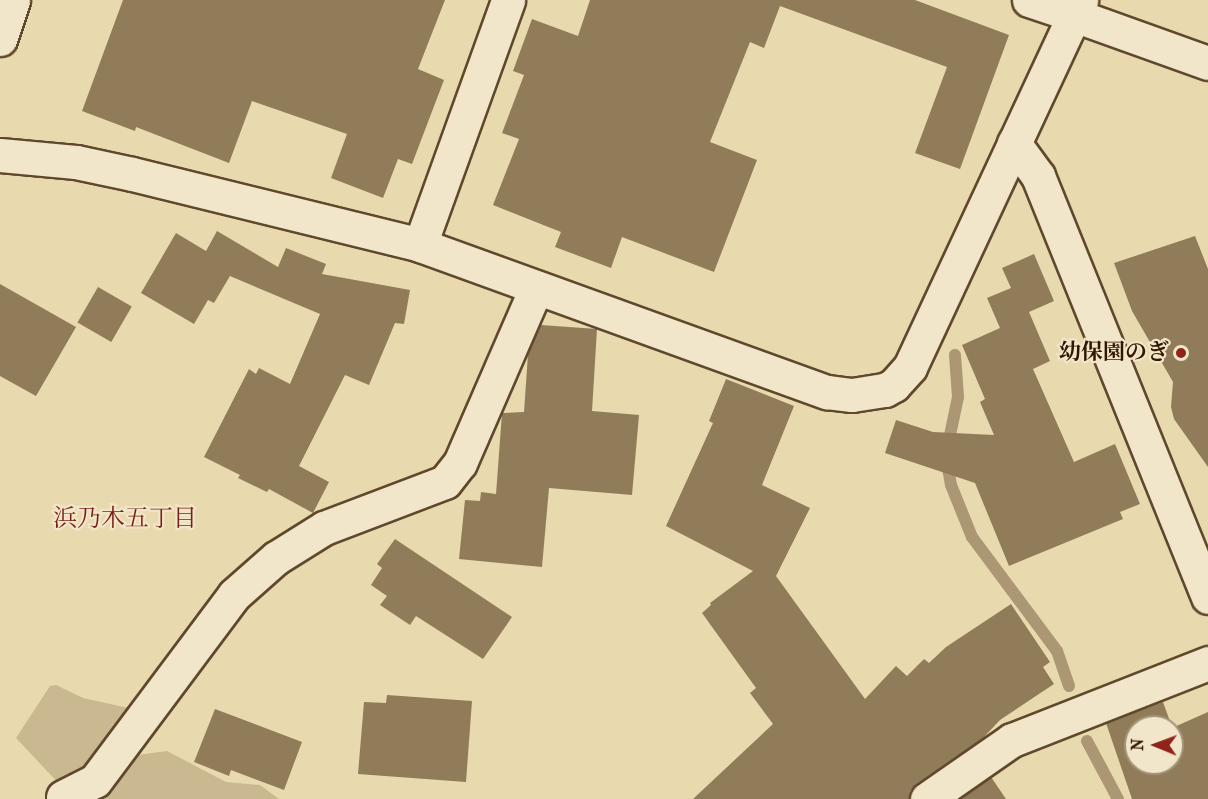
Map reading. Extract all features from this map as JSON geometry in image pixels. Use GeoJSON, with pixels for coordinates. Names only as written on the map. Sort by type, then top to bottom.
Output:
{"type":"FeatureCollection","features":[{"type":"Feature","properties":{"kind":"street"},"geometry":{"type":"LineString","coordinates":[[0,39],[13,0]]}},
{"type":"Feature","properties":{"kind":"street"},"geometry":{"type":"LineString","coordinates":[[420,245],[508,0]]}},
{"type":"Feature","properties":{"kind":"street"},"geometry":{"type":"LineString","coordinates":[[1029,0],[1077,8],[1208,63]]}},
{"type":"Feature","properties":{"kind":"street"},"geometry":{"type":"LineString","coordinates":[[0,155],[76,162],[420,245],[827,392],[852,395],[885,390],[894,385],[910,367],[1077,8]]}},
{"type":"Feature","properties":{"kind":"street"},"geometry":{"type":"LineString","coordinates":[[1014,143],[1038,176],[1208,597]]}},
{"type":"Feature","properties":{"kind":"street"},"geometry":{"type":"LineString","coordinates":[[63,797],[95,781],[234,595],[276,558],[324,528],[445,482],[460,463],[536,288]]}},
{"type":"Feature","properties":{"kind":"street"},"geometry":{"type":"LineString","coordinates":[[927,799],[1012,740],[1208,663]]}},
{"type":"Feature","properties":{"kind":"shaded area"},"geometry":{"type":"Polygon","coordinates":[[[56,685],[83,698],[133,709],[86,774],[64,789],[16,738],[50,686],[56,685]]]}},
{"type":"Feature","properties":{"kind":"shaded area"},"geometry":{"type":"Polygon","coordinates":[[[167,751],[226,782],[260,785],[279,799],[105,799],[110,784],[137,755],[167,751]]]}},
{"type":"Feature","properties":{"kind":"building"},"geometry":{"type":"Polygon","coordinates":[[[123,0],[445,0],[418,69],[444,80],[412,164],[398,159],[383,198],[331,178],[347,134],[252,101],[229,163],[136,127],[135,131],[82,111],[123,0]]]}},
{"type":"Feature","properties":{"kind":"building"},"geometry":{"type":"Polygon","coordinates":[[[590,0],[915,0],[1009,35],[960,169],[915,153],[947,67],[780,6],[764,48],[750,42],[710,142],[757,160],[714,272],[622,237],[611,268],[555,247],[561,232],[493,205],[519,139],[502,133],[524,75],[513,71],[532,19],[578,36],[590,0]]]}},
{"type":"Feature","properties":{"kind":"building"},"geometry":{"type":"Polygon","coordinates":[[[217,231],[278,267],[286,248],[326,264],[322,274],[410,290],[404,324],[395,323],[369,385],[345,375],[299,466],[329,482],[313,513],[269,489],[267,492],[238,478],[240,475],[204,457],[249,369],[256,374],[259,368],[290,384],[320,314],[230,276],[214,303],[208,300],[194,324],[141,293],[176,233],[206,251],[217,231]]]}},
{"type":"Feature","properties":{"kind":"building","name":"幼保園のぎ"},"geometry":{"type":"Polygon","coordinates":[[[1195,236],[1208,269],[1208,467],[1174,419],[1171,407],[1173,382],[1132,311],[1114,263],[1195,236]]]}},
{"type":"Feature","properties":{"kind":"building"},"geometry":{"type":"Polygon","coordinates":[[[1034,254],[1054,301],[1029,312],[1050,361],[1033,369],[1074,462],[1115,444],[1140,504],[1120,512],[1123,519],[1009,566],[975,483],[885,453],[896,420],[933,432],[994,435],[980,402],[985,399],[962,345],[1000,328],[987,298],[1011,288],[1002,268],[1034,254]]]}},
{"type":"Feature","properties":{"kind":"building"},"geometry":{"type":"Polygon","coordinates":[[[0,284],[76,327],[36,396],[0,376],[0,284]]]}},
{"type":"Feature","properties":{"kind":"building"},"geometry":{"type":"Polygon","coordinates":[[[98,287],[132,306],[111,342],[78,323],[98,287]]]}},
{"type":"Feature","properties":{"kind":"building"},"geometry":{"type":"Polygon","coordinates":[[[541,325],[597,329],[592,411],[639,415],[632,495],[549,488],[542,567],[459,559],[465,500],[480,501],[481,492],[496,494],[502,413],[524,412],[528,354],[541,325]]]}},
{"type":"Feature","properties":{"kind":"building"},"geometry":{"type":"Polygon","coordinates":[[[726,379],[794,406],[762,485],[810,508],[776,576],[865,699],[896,666],[907,676],[924,659],[929,663],[946,647],[1011,604],[1050,662],[1043,667],[1054,684],[1000,720],[983,738],[916,784],[910,791],[909,799],[693,799],[773,724],[750,693],[756,688],[702,613],[711,605],[710,603],[753,571],[666,526],[713,423],[709,421],[726,379]]]}},
{"type":"Feature","properties":{"kind":"building"},"geometry":{"type":"Polygon","coordinates":[[[395,539],[512,617],[483,659],[416,616],[410,625],[380,605],[387,596],[371,585],[382,568],[377,564],[395,539]]]}},
{"type":"Feature","properties":{"kind":"building"},"geometry":{"type":"Polygon","coordinates":[[[387,695],[472,701],[466,782],[358,774],[364,702],[386,703],[387,695]]]}},
{"type":"Feature","properties":{"kind":"building"},"geometry":{"type":"Polygon","coordinates":[[[1163,702],[1168,715],[1128,715],[1163,702]]]}},
{"type":"Feature","properties":{"kind":"building"},"geometry":{"type":"Polygon","coordinates":[[[215,709],[302,742],[284,790],[231,770],[229,776],[194,762],[215,709]]]}},
{"type":"Feature","properties":{"kind":"building"},"geometry":{"type":"Polygon","coordinates":[[[1208,712],[1208,799],[1132,799],[1106,723],[1124,716],[1124,775],[1184,775],[1184,723],[1208,712]]]}},
{"type":"Feature","properties":{"kind":"building"},"geometry":{"type":"Polygon","coordinates":[[[991,777],[1006,799],[960,799],[991,777]]]}},
{"type":"Feature","properties":{"kind":"waterway"},"geometry":{"type":"LineString","coordinates":[[955,355],[958,397],[949,440],[948,468],[951,485],[972,537],[1057,651],[1069,686]]}},
{"type":"Feature","properties":{"kind":"waterway"},"geometry":{"type":"LineString","coordinates":[[1087,741],[1118,799]]}},
{"type":"Feature","properties":{"kind":"place","name":"幼保園のぎ"},"geometry":{"type":"Point","coordinates":[1181,353]}},
{"type":"Feature","properties":{"kind":"district","name":"浜乃木五丁目"},"geometry":{"type":"Point","coordinates":[125,519]}}]}
